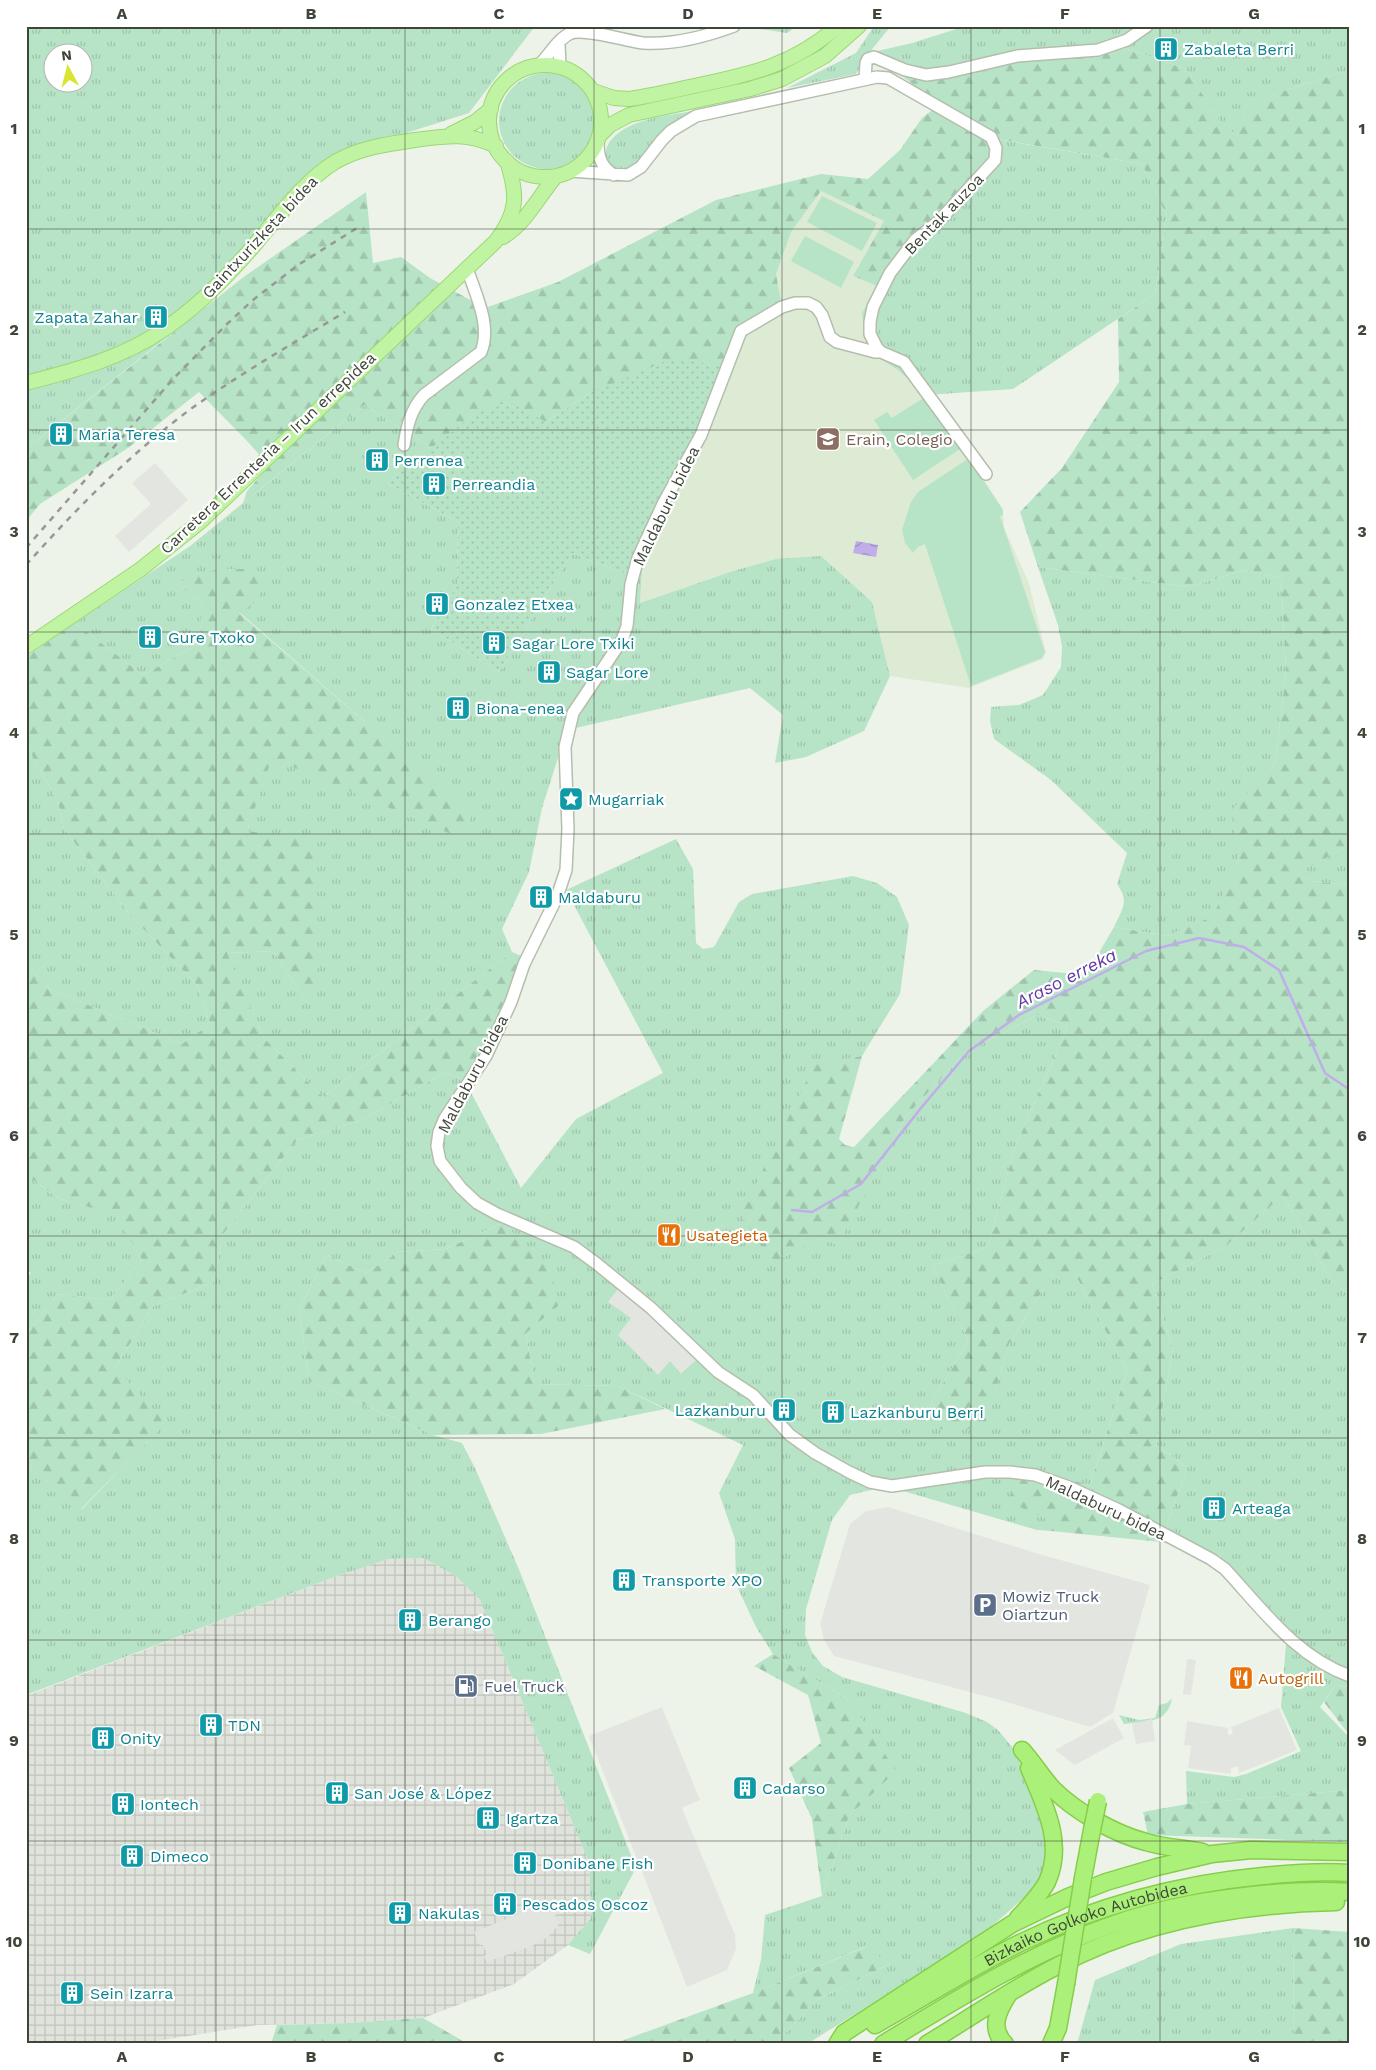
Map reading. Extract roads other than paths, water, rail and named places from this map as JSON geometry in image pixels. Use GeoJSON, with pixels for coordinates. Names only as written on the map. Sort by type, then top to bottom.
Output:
{"type":"FeatureCollection","features":[{"type":"Feature","properties":{"kind":"highway"},"geometry":{"type":"LineString","coordinates":[[1012,1924],[1042,1891],[1048,1880],[1054,1860],[1052,1827],[1022,1750],[1054,1789],[1087,1815],[1131,1838],[1146,1843],[1212,1854]]}},
{"type":"Feature","properties":{"kind":"highway"},"geometry":{"type":"LineString","coordinates":[[1051,2043],[1058,2028],[1083,1878],[1100,1795]]}},
{"type":"Feature","properties":{"kind":"highway"},"geometry":{"type":"LineString","coordinates":[[837,2044],[844,2033],[1012,1924],[1068,1897],[1106,1882],[1212,1854],[1251,1850],[1350,1852]]}},
{"type":"Feature","properties":{"kind":"highway","name":"Bizkaiko Golkoko Autobidea"},"geometry":{"type":"LineString","coordinates":[[842,2044],[934,1989],[1018,1944],[1106,1907],[1192,1885],[1239,1878],[1290,1873],[1350,1873]]}},
{"type":"Feature","properties":{"kind":"highway","name":"Bizkaiko Golkoko Autobidea"},"geometry":{"type":"LineString","coordinates":[[883,2044],[959,1998],[1019,1965],[1114,1924],[1168,1909],[1234,1897],[1283,1892],[1350,1892]]}},
{"type":"Feature","properties":{"kind":"highway"},"geometry":{"type":"LineString","coordinates":[[927,2044],[1009,1992],[1058,1965],[1104,1944],[1172,1922],[1231,1910],[1261,1906],[1350,1901]]}},
{"type":"Feature","properties":{"kind":"highway"},"geometry":{"type":"LineString","coordinates":[[1005,2044],[996,2033],[995,2022],[999,2009],[1009,1992]]}},
{"type":"Feature","properties":{"kind":"main road"},"geometry":{"type":"LineString","coordinates":[[592,91],[614,98],[629,99],[746,75],[775,66],[796,56],[816,44],[838,26]]}},
{"type":"Feature","properties":{"kind":"main road"},"geometry":{"type":"LineString","coordinates":[[599,138],[601,112],[592,91],[579,76],[560,67],[538,66],[527,68],[508,80],[495,98],[491,109],[490,128],[496,146],[507,161],[521,171],[530,174],[547,177],[556,176],[570,171],[587,158],[599,138],[610,125],[629,115],[750,89],[782,79],[825,56],[859,26]]}},
{"type":"Feature","properties":{"kind":"main road"},"geometry":{"type":"LineString","coordinates":[[448,136],[467,127],[491,109]]}},
{"type":"Feature","properties":{"kind":"main road"},"geometry":{"type":"LineString","coordinates":[[448,136],[472,137],[496,146]]}},
{"type":"Feature","properties":{"kind":"main road","name":"Gaintxurizketa bidea"},"geometry":{"type":"LineString","coordinates":[[26,383],[88,367],[123,354],[166,328],[213,292],[303,188],[337,162],[370,148],[448,136]]}},
{"type":"Feature","properties":{"kind":"main road","name":"Carretera Errenteria – Irun errepidea"},"geometry":{"type":"LineString","coordinates":[[496,241],[509,222],[515,201],[507,161]]}},
{"type":"Feature","properties":{"kind":"main road","name":"Carretera Errenteria – Irun errepidea"},"geometry":{"type":"LineString","coordinates":[[26,647],[141,569],[181,538],[496,241],[519,225],[556,176]]}},
{"type":"Feature","properties":{"kind":"street"},"geometry":{"type":"LineString","coordinates":[[538,66],[559,43],[571,34],[589,32],[610,38],[645,43],[682,40],[734,26]]}},
{"type":"Feature","properties":{"kind":"street"},"geometry":{"type":"LineString","coordinates":[[865,79],[866,63],[868,59],[874,57],[905,70],[926,75],[950,72],[1017,56],[1098,50],[1127,40],[1147,26]]}},
{"type":"Feature","properties":{"kind":"street"},"geometry":{"type":"LineString","coordinates":[[559,43],[560,67]]}},
{"type":"Feature","properties":{"kind":"street","name":"Bentak auzoa"},"geometry":{"type":"LineString","coordinates":[[570,171],[628,175],[641,167],[671,131],[696,116],[877,77],[888,78],[991,137],[996,148],[995,160],[939,221],[915,240],[890,273],[873,307],[870,322],[870,334],[881,352]]}},
{"type":"Feature","properties":{"kind":"street"},"geometry":{"type":"LineString","coordinates":[[599,138],[599,159],[606,170],[614,174]]}},
{"type":"Feature","properties":{"kind":"street"},"geometry":{"type":"LineString","coordinates":[[404,445],[409,419],[417,403],[424,395],[482,352],[486,332],[467,268]]}},
{"type":"Feature","properties":{"kind":"street","name":"Maldaburu bidea"},"geometry":{"type":"LineString","coordinates":[[881,352],[874,352],[837,342],[830,337],[822,315],[816,307],[808,303],[782,307],[741,331],[701,435],[638,558],[631,584],[627,626],[622,640],[573,713],[565,747],[568,829],[566,870],[557,897],[524,964],[511,1002],[486,1056],[445,1118],[439,1132],[437,1146],[440,1161],[461,1188],[477,1203],[497,1214],[574,1247],[597,1264],[651,1308],[718,1372],[753,1395],[790,1435],[815,1453],[863,1479],[886,1485],[911,1484],[985,1472],[1010,1472],[1035,1475],[1069,1487],[1119,1510],[1211,1559],[1225,1569],[1303,1651],[1328,1667],[1350,1676]]}},
{"type":"Feature","properties":{"kind":"street"},"geometry":{"type":"LineString","coordinates":[[881,352],[904,362],[986,474]]}},
{"type":"Feature","properties":{"kind":"water"},"geometry":{"type":"Polygon","coordinates":[[[856,541],[878,545],[876,557],[853,553],[856,541]]]}},
{"type":"Feature","properties":{"kind":"waterway","name":"Araso erreka"},"geometry":{"type":"LineString","coordinates":[[792,1210],[812,1212],[861,1184],[969,1051],[1019,1015],[1146,951],[1199,938],[1244,947],[1279,970],[1325,1073],[1350,1090]]}},
{"type":"Feature","properties":{"kind":"railway"},"geometry":{"type":"LineString","coordinates":[[26,548],[173,379],[226,325],[253,300],[298,265],[357,228]]}},
{"type":"Feature","properties":{"kind":"railway"},"geometry":{"type":"LineString","coordinates":[[26,565],[103,484],[166,428],[226,385],[345,312]]}},
{"type":"Feature","properties":{"kind":"place","name":"Zabaleta Berri"},"geometry":{"type":"Point","coordinates":[1166,49]}},
{"type":"Feature","properties":{"kind":"place","name":"Zapata Zahar"},"geometry":{"type":"Point","coordinates":[156,317]}},
{"type":"Feature","properties":{"kind":"place","name":"Maria Teresa"},"geometry":{"type":"Point","coordinates":[61,434]}},
{"type":"Feature","properties":{"kind":"place","name":"Erain, Colegio"},"geometry":{"type":"Point","coordinates":[828,439]}},
{"type":"Feature","properties":{"kind":"place","name":"Perrenea"},"geometry":{"type":"Point","coordinates":[377,460]}},
{"type":"Feature","properties":{"kind":"place","name":"Perreandia"},"geometry":{"type":"Point","coordinates":[434,484]}},
{"type":"Feature","properties":{"kind":"place","name":"Gonzalez Etxea"},"geometry":{"type":"Point","coordinates":[437,604]}},
{"type":"Feature","properties":{"kind":"place","name":"Gure Txoko"},"geometry":{"type":"Point","coordinates":[150,637]}},
{"type":"Feature","properties":{"kind":"place","name":"Sagar Lore Txiki"},"geometry":{"type":"Point","coordinates":[494,643]}},
{"type":"Feature","properties":{"kind":"place","name":"Sagar Lore"},"geometry":{"type":"Point","coordinates":[549,672]}},
{"type":"Feature","properties":{"kind":"place","name":"Biona-enea"},"geometry":{"type":"Point","coordinates":[458,708]}},
{"type":"Feature","properties":{"kind":"place","name":"Mugarriak"},"geometry":{"type":"Point","coordinates":[571,799]}},
{"type":"Feature","properties":{"kind":"place","name":"Maldaburu"},"geometry":{"type":"Point","coordinates":[541,897]}},
{"type":"Feature","properties":{"kind":"place","name":"Usategieta"},"geometry":{"type":"Point","coordinates":[669,1235]}},
{"type":"Feature","properties":{"kind":"place","name":"Lazkanburu"},"geometry":{"type":"Point","coordinates":[784,1410]}},
{"type":"Feature","properties":{"kind":"place","name":"Lazkanburu Berri"},"geometry":{"type":"Point","coordinates":[833,1412]}},
{"type":"Feature","properties":{"kind":"place","name":"Arteaga"},"geometry":{"type":"Point","coordinates":[1214,1508]}},
{"type":"Feature","properties":{"kind":"place","name":"Transporte XPO"},"geometry":{"type":"Point","coordinates":[624,1580]}},
{"type":"Feature","properties":{"kind":"place","name":"Mowiz Truck Oiartzun"},"geometry":{"type":"Point","coordinates":[985,1605]}},
{"type":"Feature","properties":{"kind":"place","name":"Berango"},"geometry":{"type":"Point","coordinates":[410,1620]}},
{"type":"Feature","properties":{"kind":"place","name":"Autogrill"},"geometry":{"type":"Point","coordinates":[1241,1678]}},
{"type":"Feature","properties":{"kind":"place","name":"Fuel Truck"},"geometry":{"type":"Point","coordinates":[466,1686]}},
{"type":"Feature","properties":{"kind":"place","name":"TDN"},"geometry":{"type":"Point","coordinates":[211,1725]}},
{"type":"Feature","properties":{"kind":"place","name":"Onity"},"geometry":{"type":"Point","coordinates":[103,1738]}},
{"type":"Feature","properties":{"kind":"place","name":"Cadarso"},"geometry":{"type":"Point","coordinates":[745,1788]}},
{"type":"Feature","properties":{"kind":"place","name":"San José & López"},"geometry":{"type":"Point","coordinates":[337,1793]}},
{"type":"Feature","properties":{"kind":"place","name":"Iontech"},"geometry":{"type":"Point","coordinates":[123,1804]}},
{"type":"Feature","properties":{"kind":"place","name":"Igartza"},"geometry":{"type":"Point","coordinates":[488,1818]}},
{"type":"Feature","properties":{"kind":"place","name":"Dimeco"},"geometry":{"type":"Point","coordinates":[132,1856]}},
{"type":"Feature","properties":{"kind":"place","name":"Donibane Fish"},"geometry":{"type":"Point","coordinates":[525,1863]}},
{"type":"Feature","properties":{"kind":"place","name":"Pescados Oscoz"},"geometry":{"type":"Point","coordinates":[505,1904]}},
{"type":"Feature","properties":{"kind":"place","name":"Nakulas"},"geometry":{"type":"Point","coordinates":[400,1913]}},
{"type":"Feature","properties":{"kind":"place","name":"Sein Izarra"},"geometry":{"type":"Point","coordinates":[72,1993]}}]}
